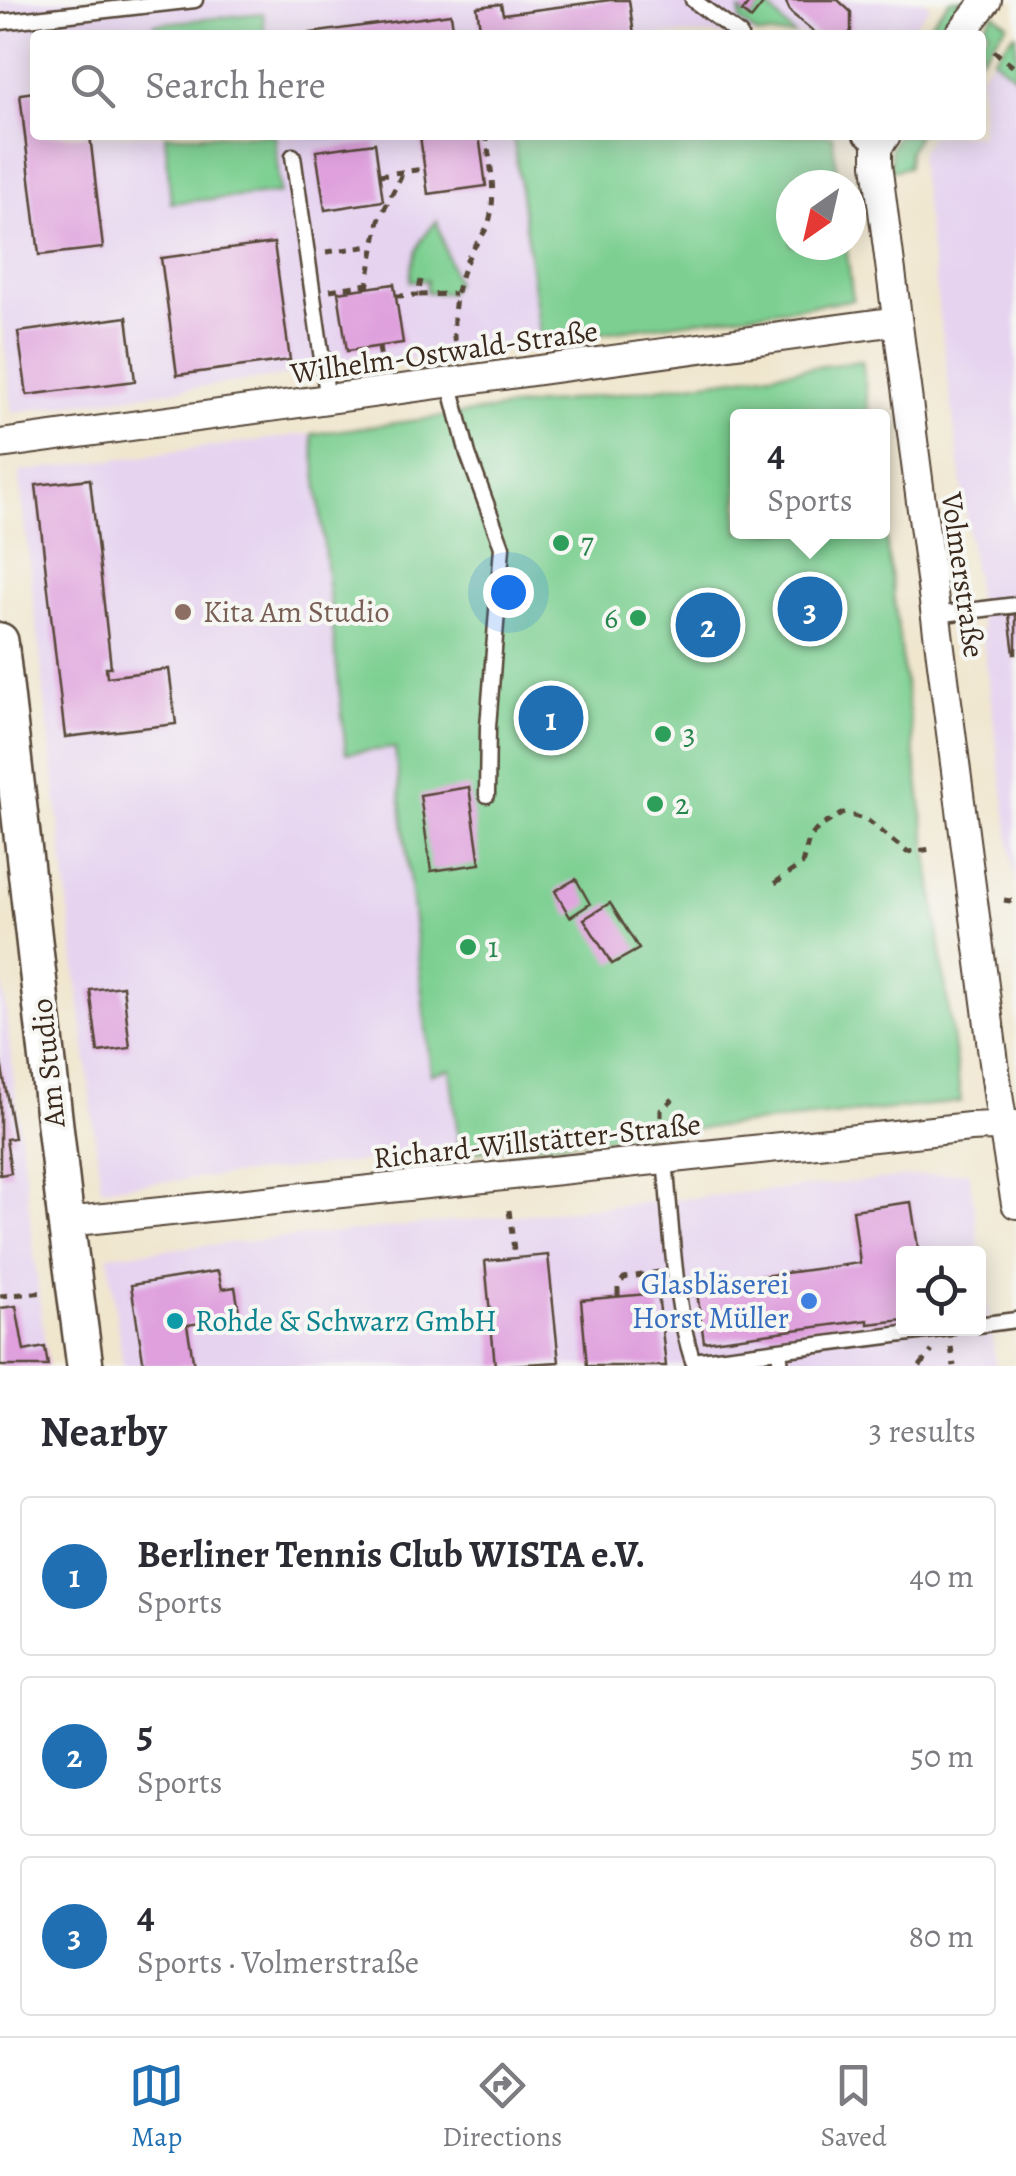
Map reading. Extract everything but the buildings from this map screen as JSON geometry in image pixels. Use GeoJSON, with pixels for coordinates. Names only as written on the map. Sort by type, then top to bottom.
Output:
{"type":"FeatureCollection","features":[{"type":"Feature","properties":{"kind":"street"},"geometry":{"type":"LineString","coordinates":[[964,30],[987,0]]}},
{"type":"Feature","properties":{"kind":"street","name":"Volmerstraße"},"geometry":{"type":"LineString","coordinates":[[875,140],[936,615],[1010,1125],[1016,1204]]}},
{"type":"Feature","properties":{"kind":"street","name":"Wilhelm-Ostwald-Straße"},"geometry":{"type":"LineString","coordinates":[[0,444],[896,322]]}},
{"type":"Feature","properties":{"kind":"street","name":"Am Studio"},"geometry":{"type":"LineString","coordinates":[[0,641],[85,1366]]}},
{"type":"Feature","properties":{"kind":"street","name":"Richard-Willstätter-Straße"},"geometry":{"type":"LineString","coordinates":[[66,1222],[1010,1125]]}},
{"type":"Feature","properties":{"kind":"lane"},"geometry":{"type":"LineString","coordinates":[[0,22],[195,0]]}},
{"type":"Feature","properties":{"kind":"lane"},"geometry":{"type":"LineString","coordinates":[[693,0],[733,30]]}},
{"type":"Feature","properties":{"kind":"lane"},"geometry":{"type":"LineString","coordinates":[[293,156],[328,402]]}},
{"type":"Feature","properties":{"kind":"lane"},"geometry":{"type":"LineString","coordinates":[[450,384],[468,454],[502,546],[488,727],[487,795]]}},
{"type":"Feature","properties":{"kind":"lane"},"geometry":{"type":"LineString","coordinates":[[936,615],[1016,605]]}},
{"type":"Feature","properties":{"kind":"lane"},"geometry":{"type":"LineString","coordinates":[[665,1160],[676,1266],[688,1346],[694,1361],[780,1358],[905,1336]]}},
{"type":"Feature","properties":{"kind":"lane"},"geometry":{"type":"LineString","coordinates":[[986,1323],[1016,1320]]}},
{"type":"Feature","properties":{"kind":"path"},"geometry":{"type":"LineString","coordinates":[[994,51],[1016,69]]}},
{"type":"Feature","properties":{"kind":"path"},"geometry":{"type":"LineString","coordinates":[[456,356],[456,294],[472,250],[488,226],[492,204],[486,140]]}},
{"type":"Feature","properties":{"kind":"path"},"geometry":{"type":"LineString","coordinates":[[379,175],[424,169]]}},
{"type":"Feature","properties":{"kind":"path"},"geometry":{"type":"LineString","coordinates":[[332,305],[330,290],[367,286],[379,220],[403,172]]}},
{"type":"Feature","properties":{"kind":"path"},"geometry":{"type":"LineString","coordinates":[[330,252],[372,246]]}},
{"type":"Feature","properties":{"kind":"path"},"geometry":{"type":"LineString","coordinates":[[418,294],[422,280]]}},
{"type":"Feature","properties":{"kind":"path"},"geometry":{"type":"LineString","coordinates":[[396,296],[456,294]]}},
{"type":"Feature","properties":{"kind":"path"},"geometry":{"type":"LineString","coordinates":[[379,346],[382,366]]}},
{"type":"Feature","properties":{"kind":"path"},"geometry":{"type":"LineString","coordinates":[[774,883],[802,864],[805,847],[818,828],[844,814],[866,820],[907,852],[933,849]]}},
{"type":"Feature","properties":{"kind":"path"},"geometry":{"type":"LineString","coordinates":[[1004,900],[1016,902]]}},
{"type":"Feature","properties":{"kind":"path"},"geometry":{"type":"LineString","coordinates":[[665,1160],[661,1110],[673,1099]]}},
{"type":"Feature","properties":{"kind":"path"},"geometry":{"type":"LineString","coordinates":[[509,1210],[515,1258]]}},
{"type":"Feature","properties":{"kind":"path"},"geometry":{"type":"LineString","coordinates":[[618,1296],[618,1286],[624,1278],[676,1266]]}},
{"type":"Feature","properties":{"kind":"path"},"geometry":{"type":"LineString","coordinates":[[0,1296],[74,1290]]}},
{"type":"Feature","properties":{"kind":"shaded area"},"geometry":{"type":"Polygon","coordinates":[[[0,0],[923,0],[930,6],[910,30],[30,30],[30,140],[833,140],[837,170],[776,170],[776,260],[848,260],[853,300],[12,412],[0,307],[0,0]]]}},
{"type":"Feature","properties":{"kind":"shaded area"},"geometry":{"type":"Polygon","coordinates":[[[993,58],[1016,77],[1016,888],[919,162],[928,140],[986,140],[986,67],[993,58]]]}},
{"type":"Feature","properties":{"kind":"shaded area"},"geometry":{"type":"Polygon","coordinates":[[[862,361],[868,409],[730,409],[730,539],[886,539],[961,1102],[101,1188],[19,472],[862,361]]]}},
{"type":"Feature","properties":{"kind":"shaded area"},"geometry":{"type":"Polygon","coordinates":[[[0,961],[45,1347],[0,1366],[0,961]]]}},
{"type":"Feature","properties":{"kind":"shaded area"},"geometry":{"type":"Polygon","coordinates":[[[969,1171],[979,1246],[896,1246],[896,1336],[986,1336],[986,1294],[996,1366],[123,1366],[108,1255],[969,1171]]]}},
{"type":"Feature","properties":{"kind":"green space"},"geometry":{"type":"Polygon","coordinates":[[[950,0],[971,0],[965,9],[958,5],[938,30],[925,30],[950,0]]]}},
{"type":"Feature","properties":{"kind":"green space"},"geometry":{"type":"Polygon","coordinates":[[[764,2],[789,30],[752,30],[740,21],[740,11],[751,19],[764,2]]]}},
{"type":"Feature","properties":{"kind":"green space"},"geometry":{"type":"Polygon","coordinates":[[[263,13],[265,30],[155,30],[154,24],[263,13]]]}},
{"type":"Feature","properties":{"kind":"green space"},"geometry":{"type":"Polygon","coordinates":[[[994,13],[1008,24],[986,51],[989,30],[984,26],[994,13]]]}},
{"type":"Feature","properties":{"kind":"green space"},"geometry":{"type":"Polygon","coordinates":[[[1016,33],[1016,77],[993,58],[1016,33]]]}},
{"type":"Feature","properties":{"kind":"green space"},"geometry":{"type":"Polygon","coordinates":[[[165,140],[275,140],[280,193],[171,203],[165,140]]]}},
{"type":"Feature","properties":{"kind":"green space"},"geometry":{"type":"Polygon","coordinates":[[[514,140],[833,140],[837,170],[776,170],[776,260],[848,260],[853,300],[541,341],[514,140]]]}},
{"type":"Feature","properties":{"kind":"green space"},"geometry":{"type":"Polygon","coordinates":[[[895,140],[915,140],[909,151],[908,167],[891,171],[895,140]]]}},
{"type":"Feature","properties":{"kind":"green space"},"geometry":{"type":"Polygon","coordinates":[[[437,221],[455,282],[449,293],[426,292],[427,280],[410,281],[418,248],[437,221]]]}},
{"type":"Feature","properties":{"kind":"green space"},"geometry":{"type":"Polygon","coordinates":[[[862,361],[868,409],[730,409],[730,539],[886,539],[961,1102],[460,1153],[450,1069],[431,1074],[395,748],[346,753],[312,434],[862,361]]]}},
{"type":"Feature","properties":{"kind":"place","name":"7"},"geometry":{"type":"Point","coordinates":[561,543]}},
{"type":"Feature","properties":{"kind":"place","name":"4"},"geometry":{"type":"Point","coordinates":[810,609]}},
{"type":"Feature","properties":{"kind":"place","name":"Kita Am Studio"},"geometry":{"type":"Point","coordinates":[183,612]}},
{"type":"Feature","properties":{"kind":"place","name":"6"},"geometry":{"type":"Point","coordinates":[638,618]}},
{"type":"Feature","properties":{"kind":"place","name":"5"},"geometry":{"type":"Point","coordinates":[708,625]}},
{"type":"Feature","properties":{"kind":"place","name":"Berliner Tennis Club WISTA e.V."},"geometry":{"type":"Point","coordinates":[551,718]}},
{"type":"Feature","properties":{"kind":"place","name":"3"},"geometry":{"type":"Point","coordinates":[663,734]}},
{"type":"Feature","properties":{"kind":"place","name":"2"},"geometry":{"type":"Point","coordinates":[655,804]}},
{"type":"Feature","properties":{"kind":"place","name":"1"},"geometry":{"type":"Point","coordinates":[468,947]}},
{"type":"Feature","properties":{"kind":"place","name":"Glasbläserei Horst Müller"},"geometry":{"type":"Point","coordinates":[809,1301]}},
{"type":"Feature","properties":{"kind":"place","name":"Rohde & Schwarz GmbH"},"geometry":{"type":"Point","coordinates":[175,1321]}}]}
